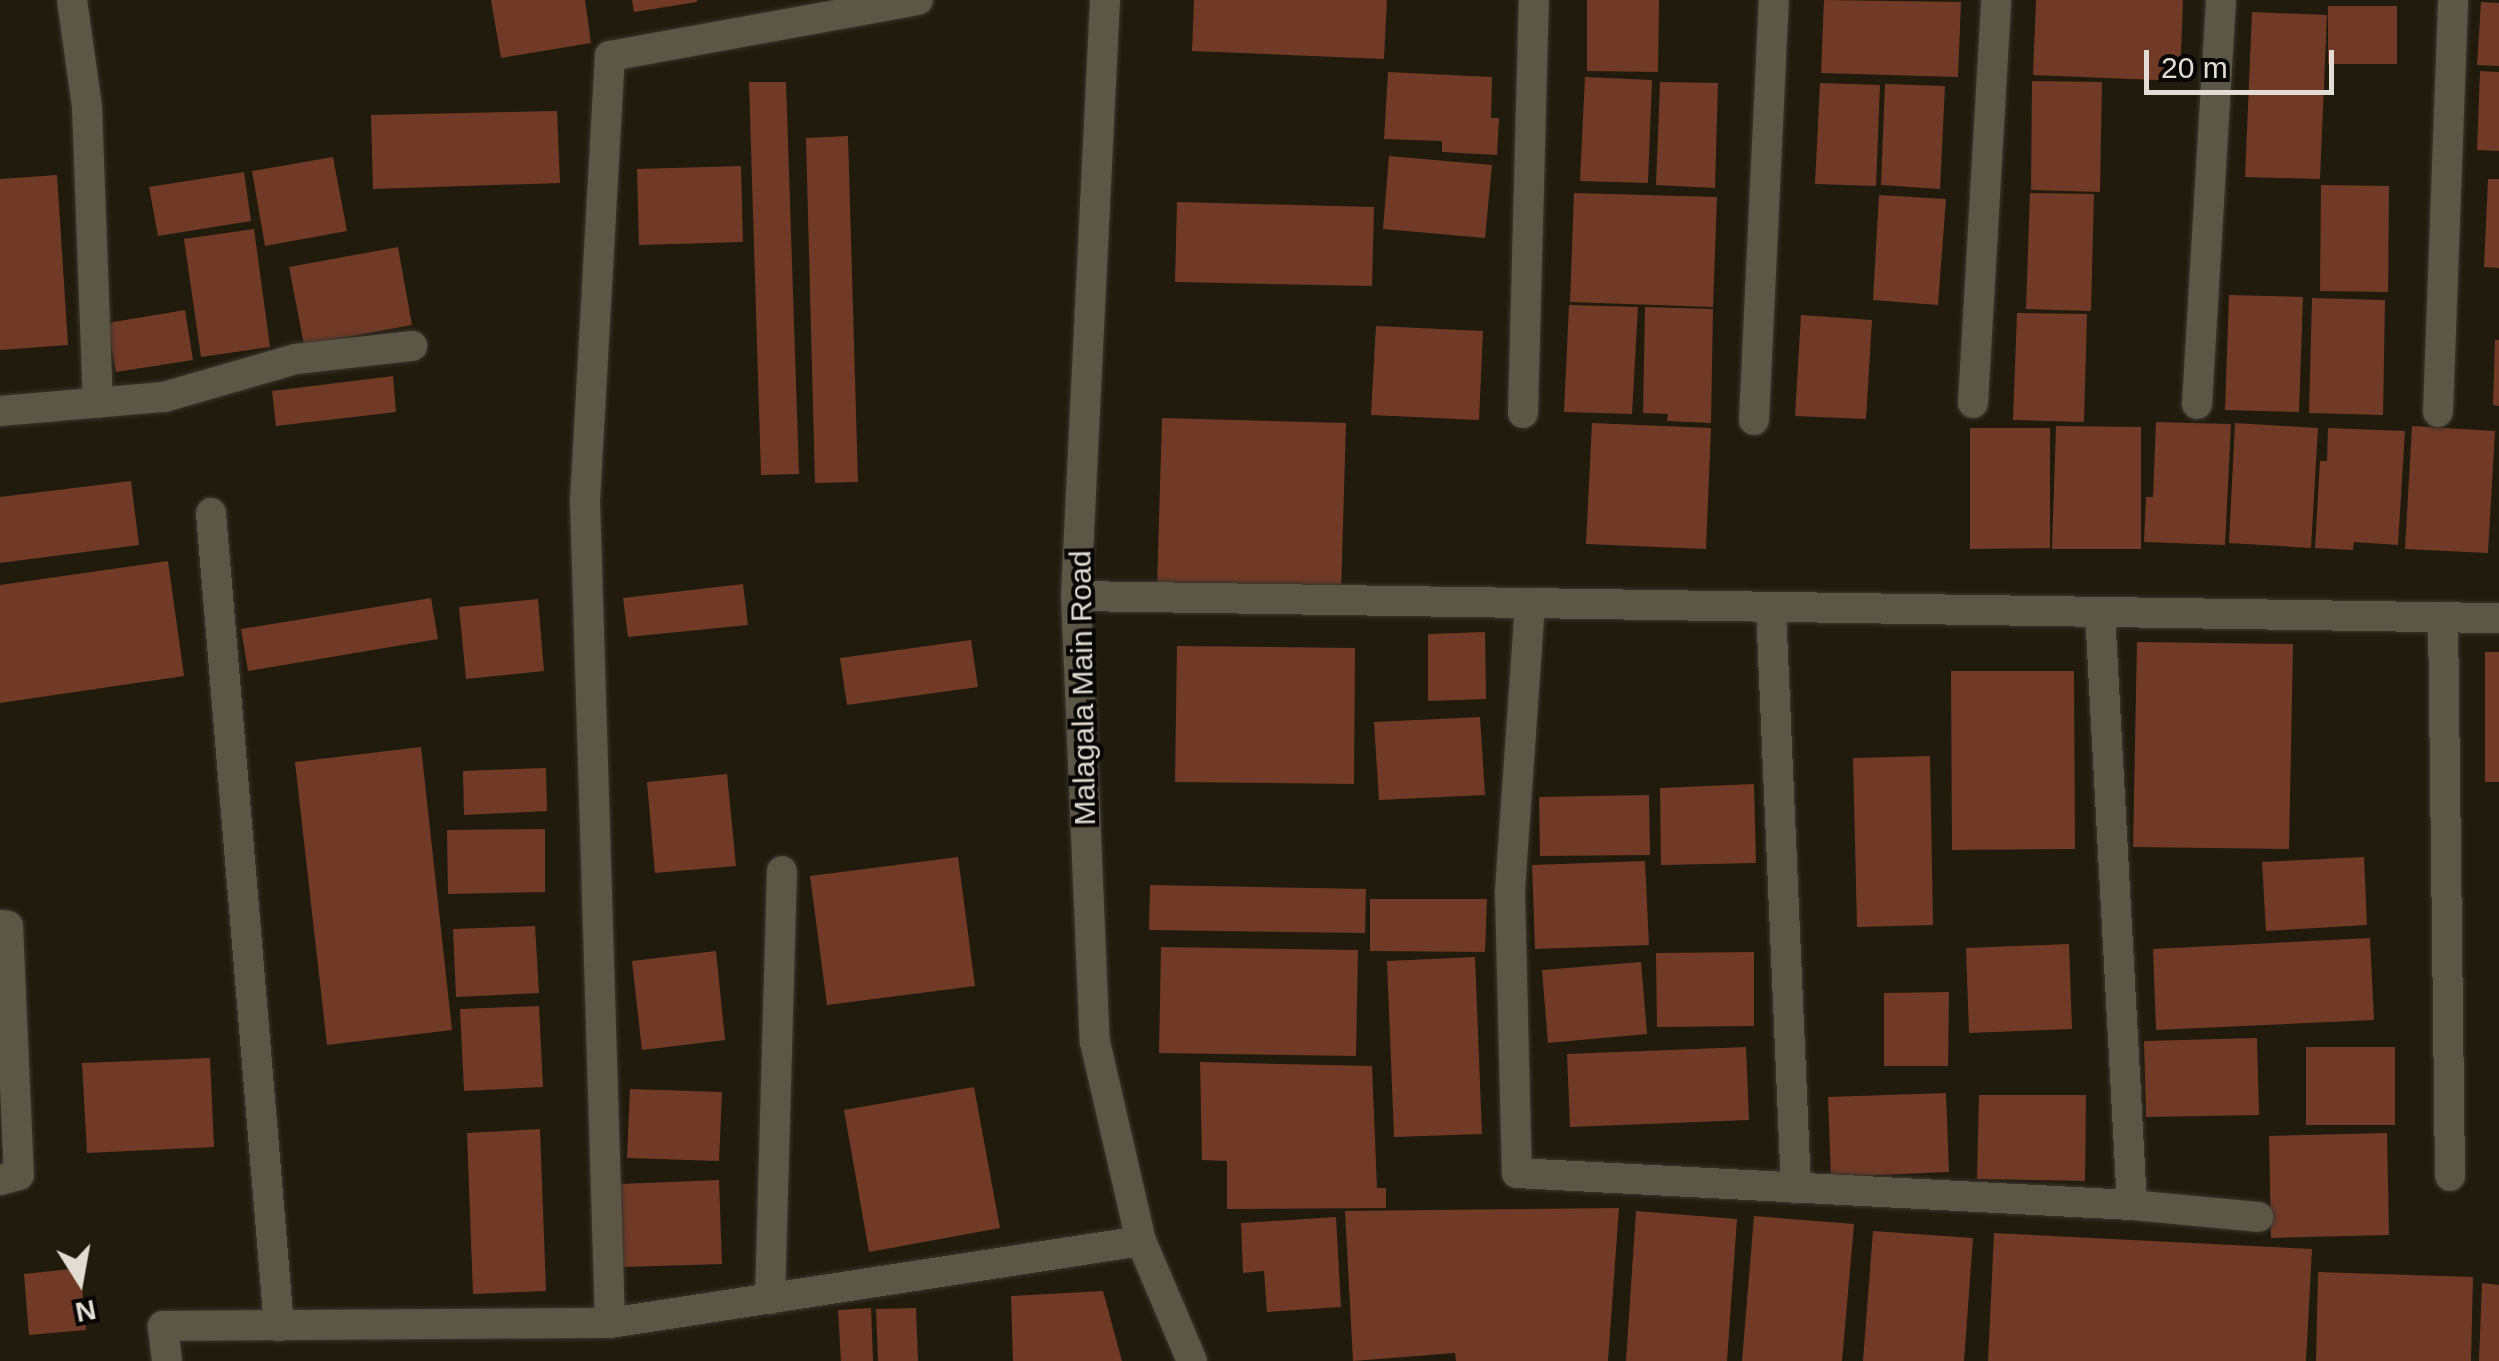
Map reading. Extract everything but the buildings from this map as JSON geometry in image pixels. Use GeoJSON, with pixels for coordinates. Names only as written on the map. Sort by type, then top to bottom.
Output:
{"type":"FeatureCollection","features":[{"type":"Feature","properties":{"kind":"street"},"geometry":{"type":"LineString","coordinates":[[72,0],[88,107],[98,402]]}},
{"type":"Feature","properties":{"kind":"street"},"geometry":{"type":"LineString","coordinates":[[610,1323],[585,502],[610,56],[918,0]]}},
{"type":"Feature","properties":{"kind":"street","name":"Malagala Main Road"},"geometry":{"type":"LineString","coordinates":[[1105,0],[1076,596],[1095,1042],[1141,1242],[1192,1361]]}},
{"type":"Feature","properties":{"kind":"street"},"geometry":{"type":"LineString","coordinates":[[1523,413],[1534,0]]}},
{"type":"Feature","properties":{"kind":"street"},"geometry":{"type":"LineString","coordinates":[[1754,420],[1774,0]]}},
{"type":"Feature","properties":{"kind":"street"},"geometry":{"type":"LineString","coordinates":[[1973,403],[1996,0]]}},
{"type":"Feature","properties":{"kind":"street"},"geometry":{"type":"LineString","coordinates":[[2197,404],[2221,0]]}},
{"type":"Feature","properties":{"kind":"street"},"geometry":{"type":"LineString","coordinates":[[2438,412],[2453,0]]}},
{"type":"Feature","properties":{"kind":"street"},"geometry":{"type":"LineString","coordinates":[[0,411],[164,397],[296,359],[412,346]]}},
{"type":"Feature","properties":{"kind":"street"},"geometry":{"type":"LineString","coordinates":[[212,513],[279,1326]]}},
{"type":"Feature","properties":{"kind":"street"},"geometry":{"type":"LineString","coordinates":[[1076,596],[2499,618]]}},
{"type":"Feature","properties":{"kind":"street"},"geometry":{"type":"LineString","coordinates":[[1530,604],[1510,893],[1516,1173],[2132,1205],[2258,1217]]}},
{"type":"Feature","properties":{"kind":"street"},"geometry":{"type":"LineString","coordinates":[[1771,608],[1796,1188]]}},
{"type":"Feature","properties":{"kind":"street"},"geometry":{"type":"LineString","coordinates":[[2100,612],[2132,1205]]}},
{"type":"Feature","properties":{"kind":"street"},"geometry":{"type":"LineString","coordinates":[[2443,617],[2450,1176]]}},
{"type":"Feature","properties":{"kind":"street"},"geometry":{"type":"LineString","coordinates":[[770,1298],[782,870]]}},
{"type":"Feature","properties":{"kind":"street"},"geometry":{"type":"LineString","coordinates":[[0,926],[8,926],[19,1175],[0,1180]]}},
{"type":"Feature","properties":{"kind":"street"},"geometry":{"type":"LineString","coordinates":[[167,1361],[163,1326],[610,1323],[1141,1242]]}}]}
